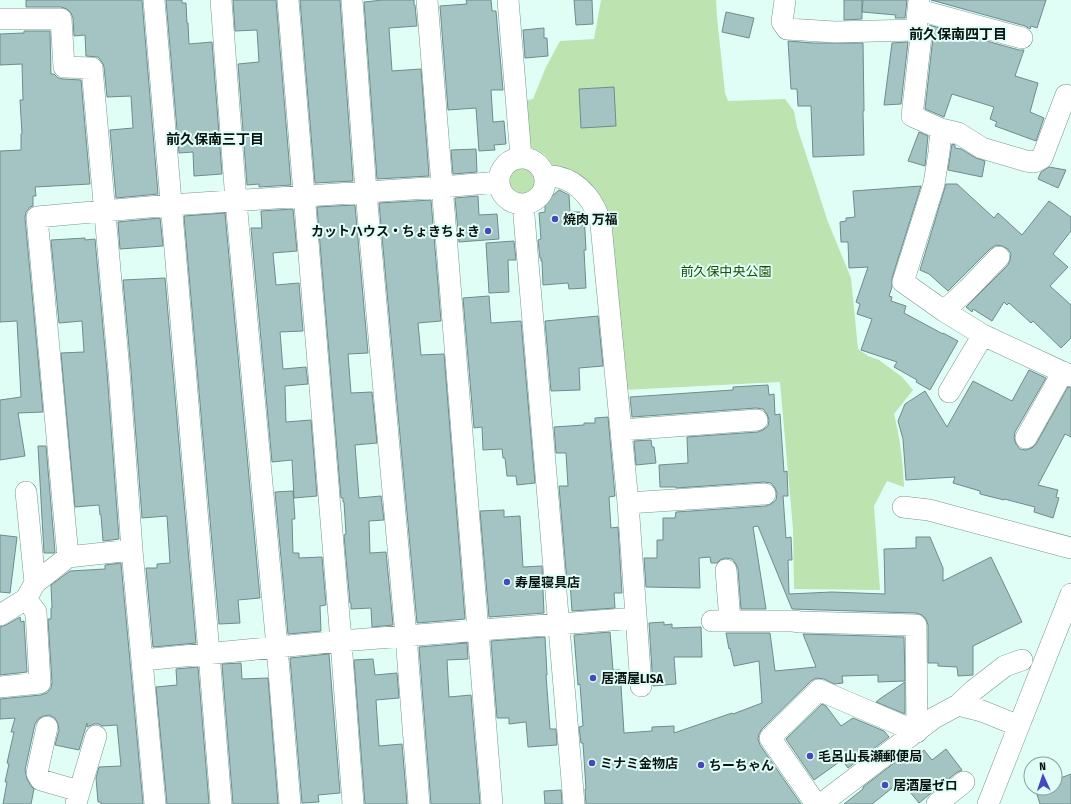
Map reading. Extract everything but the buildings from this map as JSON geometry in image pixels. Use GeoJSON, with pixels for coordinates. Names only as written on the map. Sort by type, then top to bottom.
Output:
{"type":"FeatureCollection","features":[{"type":"Feature","properties":{"kind":"street"},"geometry":{"type":"LineString","coordinates":[[154,0],[210,653],[221,804]]}},
{"type":"Feature","properties":{"kind":"street"},"geometry":{"type":"LineString","coordinates":[[221,0],[236,201],[290,804]]}},
{"type":"Feature","properties":{"kind":"street"},"geometry":{"type":"LineString","coordinates":[[288,0],[353,804]]}},
{"type":"Feature","properties":{"kind":"street"},"geometry":{"type":"LineString","coordinates":[[352,0],[366,192],[406,636],[419,804]]}},
{"type":"Feature","properties":{"kind":"street"},"geometry":{"type":"LineString","coordinates":[[427,0],[492,804]]}},
{"type":"Feature","properties":{"kind":"street"},"geometry":{"type":"LineString","coordinates":[[508,0],[521,157]]}},
{"type":"Feature","properties":{"kind":"street"},"geometry":{"type":"LineString","coordinates":[[785,0],[782,22],[787,29],[836,32],[918,13],[1022,38]]}},
{"type":"Feature","properties":{"kind":"street"},"geometry":{"type":"LineString","coordinates":[[918,13],[921,36],[912,116],[941,128],[958,133],[982,148],[1034,162],[1042,158],[1066,95]]}},
{"type":"Feature","properties":{"kind":"street"},"geometry":{"type":"LineString","coordinates":[[0,19],[61,19],[64,67],[92,68],[119,372],[132,550],[156,804]]}},
{"type":"Feature","properties":{"kind":"street"},"geometry":{"type":"LineString","coordinates":[[941,128],[934,184],[903,282],[944,311],[983,335],[1067,374],[1026,438]]}},
{"type":"Feature","properties":{"kind":"street"},"geometry":{"type":"LineString","coordinates":[[521,157],[530,158],[538,163],[542,168],[545,176],[545,188],[538,199],[523,204],[514,204],[503,195],[499,182],[500,172],[506,164],[513,159],[521,157]]}},
{"type":"Feature","properties":{"kind":"street"},"geometry":{"type":"LineString","coordinates":[[545,176],[559,177],[571,182],[584,192],[592,203],[602,225],[628,503],[641,686]]}},
{"type":"Feature","properties":{"kind":"street"},"geometry":{"type":"LineString","coordinates":[[68,557],[37,217],[499,182]]}},
{"type":"Feature","properties":{"kind":"street"},"geometry":{"type":"LineString","coordinates":[[523,204],[574,804]]}},
{"type":"Feature","properties":{"kind":"street"},"geometry":{"type":"LineString","coordinates":[[944,311],[999,257]]}},
{"type":"Feature","properties":{"kind":"street"},"geometry":{"type":"LineString","coordinates":[[949,392],[983,335]]}},
{"type":"Feature","properties":{"kind":"street"},"geometry":{"type":"LineString","coordinates":[[621,430],[757,420]]}},
{"type":"Feature","properties":{"kind":"street"},"geometry":{"type":"LineString","coordinates":[[0,687],[40,683],[36,612],[30,591],[26,492]]}},
{"type":"Feature","properties":{"kind":"street"},"geometry":{"type":"LineString","coordinates":[[628,503],[765,494]]}},
{"type":"Feature","properties":{"kind":"street"},"geometry":{"type":"LineString","coordinates":[[902,507],[930,510],[1071,548]]}},
{"type":"Feature","properties":{"kind":"street"},"geometry":{"type":"LineString","coordinates":[[0,615],[30,591],[68,557],[132,550]]}},
{"type":"Feature","properties":{"kind":"street"},"geometry":{"type":"LineString","coordinates":[[726,570],[721,621],[793,621],[916,625],[917,732]]}},
{"type":"Feature","properties":{"kind":"street"},"geometry":{"type":"LineString","coordinates":[[988,804],[1019,726],[1064,632],[1071,594]]}},
{"type":"Feature","properties":{"kind":"street"},"geometry":{"type":"LineString","coordinates":[[142,660],[341,641],[636,618]]}},
{"type":"Feature","properties":{"kind":"street"},"geometry":{"type":"LineString","coordinates":[[821,804],[934,718],[958,705],[974,690],[1005,666],[1022,660]]}},
{"type":"Feature","properties":{"kind":"street"},"geometry":{"type":"LineString","coordinates":[[816,804],[770,738],[819,690],[917,732]]}},
{"type":"Feature","properties":{"kind":"street"},"geometry":{"type":"LineString","coordinates":[[958,705],[982,711],[1019,726]]}},
{"type":"Feature","properties":{"kind":"street"},"geometry":{"type":"LineString","coordinates":[[47,727],[37,773],[41,780],[77,797],[96,736]]}},
{"type":"Feature","properties":{"kind":"street"},"geometry":{"type":"LineString","coordinates":[[937,804],[964,782]]}},
{"type":"Feature","properties":{"kind":"green space","name":"前久保中央公園"},"geometry":{"type":"Polygon","coordinates":[[[601,0],[716,0],[725,93],[728,101],[785,99],[794,111],[797,127],[828,222],[851,278],[858,349],[868,356],[879,360],[902,377],[913,390],[894,414],[901,450],[904,487],[887,481],[874,506],[880,590],[794,589],[793,529],[780,382],[624,390],[606,213],[555,168],[544,154],[527,147],[523,101],[533,99],[546,67],[560,41],[594,39],[601,0]]]}},
{"type":"Feature","properties":{"kind":"green space"},"geometry":{"type":"Polygon","coordinates":[[[522,168],[528,169],[532,172],[535,176],[535,188],[532,192],[528,195],[522,196],[516,195],[512,192],[509,188],[508,182],[509,176],[512,172],[516,169],[522,168]]]}},
{"type":"Feature","properties":{"kind":"place","name":"焼肉 万福"},"geometry":{"type":"Point","coordinates":[555,219]}},
{"type":"Feature","properties":{"kind":"place","name":"カットハウス・ちょきちょき"},"geometry":{"type":"Point","coordinates":[488,231]}},
{"type":"Feature","properties":{"kind":"place","name":"寿屋寝具店"},"geometry":{"type":"Point","coordinates":[507,582]}},
{"type":"Feature","properties":{"kind":"place","name":"居酒屋LISA"},"geometry":{"type":"Point","coordinates":[593,678]}},
{"type":"Feature","properties":{"kind":"place","name":"毛呂山長瀬郵便局"},"geometry":{"type":"Point","coordinates":[810,756]}},
{"type":"Feature","properties":{"kind":"place","name":"ミナミ金物店"},"geometry":{"type":"Point","coordinates":[592,763]}},
{"type":"Feature","properties":{"kind":"place","name":"ちーちゃん"},"geometry":{"type":"Point","coordinates":[701,765]}},
{"type":"Feature","properties":{"kind":"place","name":"居酒屋ゼロ"},"geometry":{"type":"Point","coordinates":[885,785]}},
{"type":"Feature","properties":{"kind":"district","name":"前久保南四丁目"},"geometry":{"type":"Point","coordinates":[958,34]}},
{"type":"Feature","properties":{"kind":"district","name":"前久保南三丁目"},"geometry":{"type":"Point","coordinates":[215,139]}}]}
